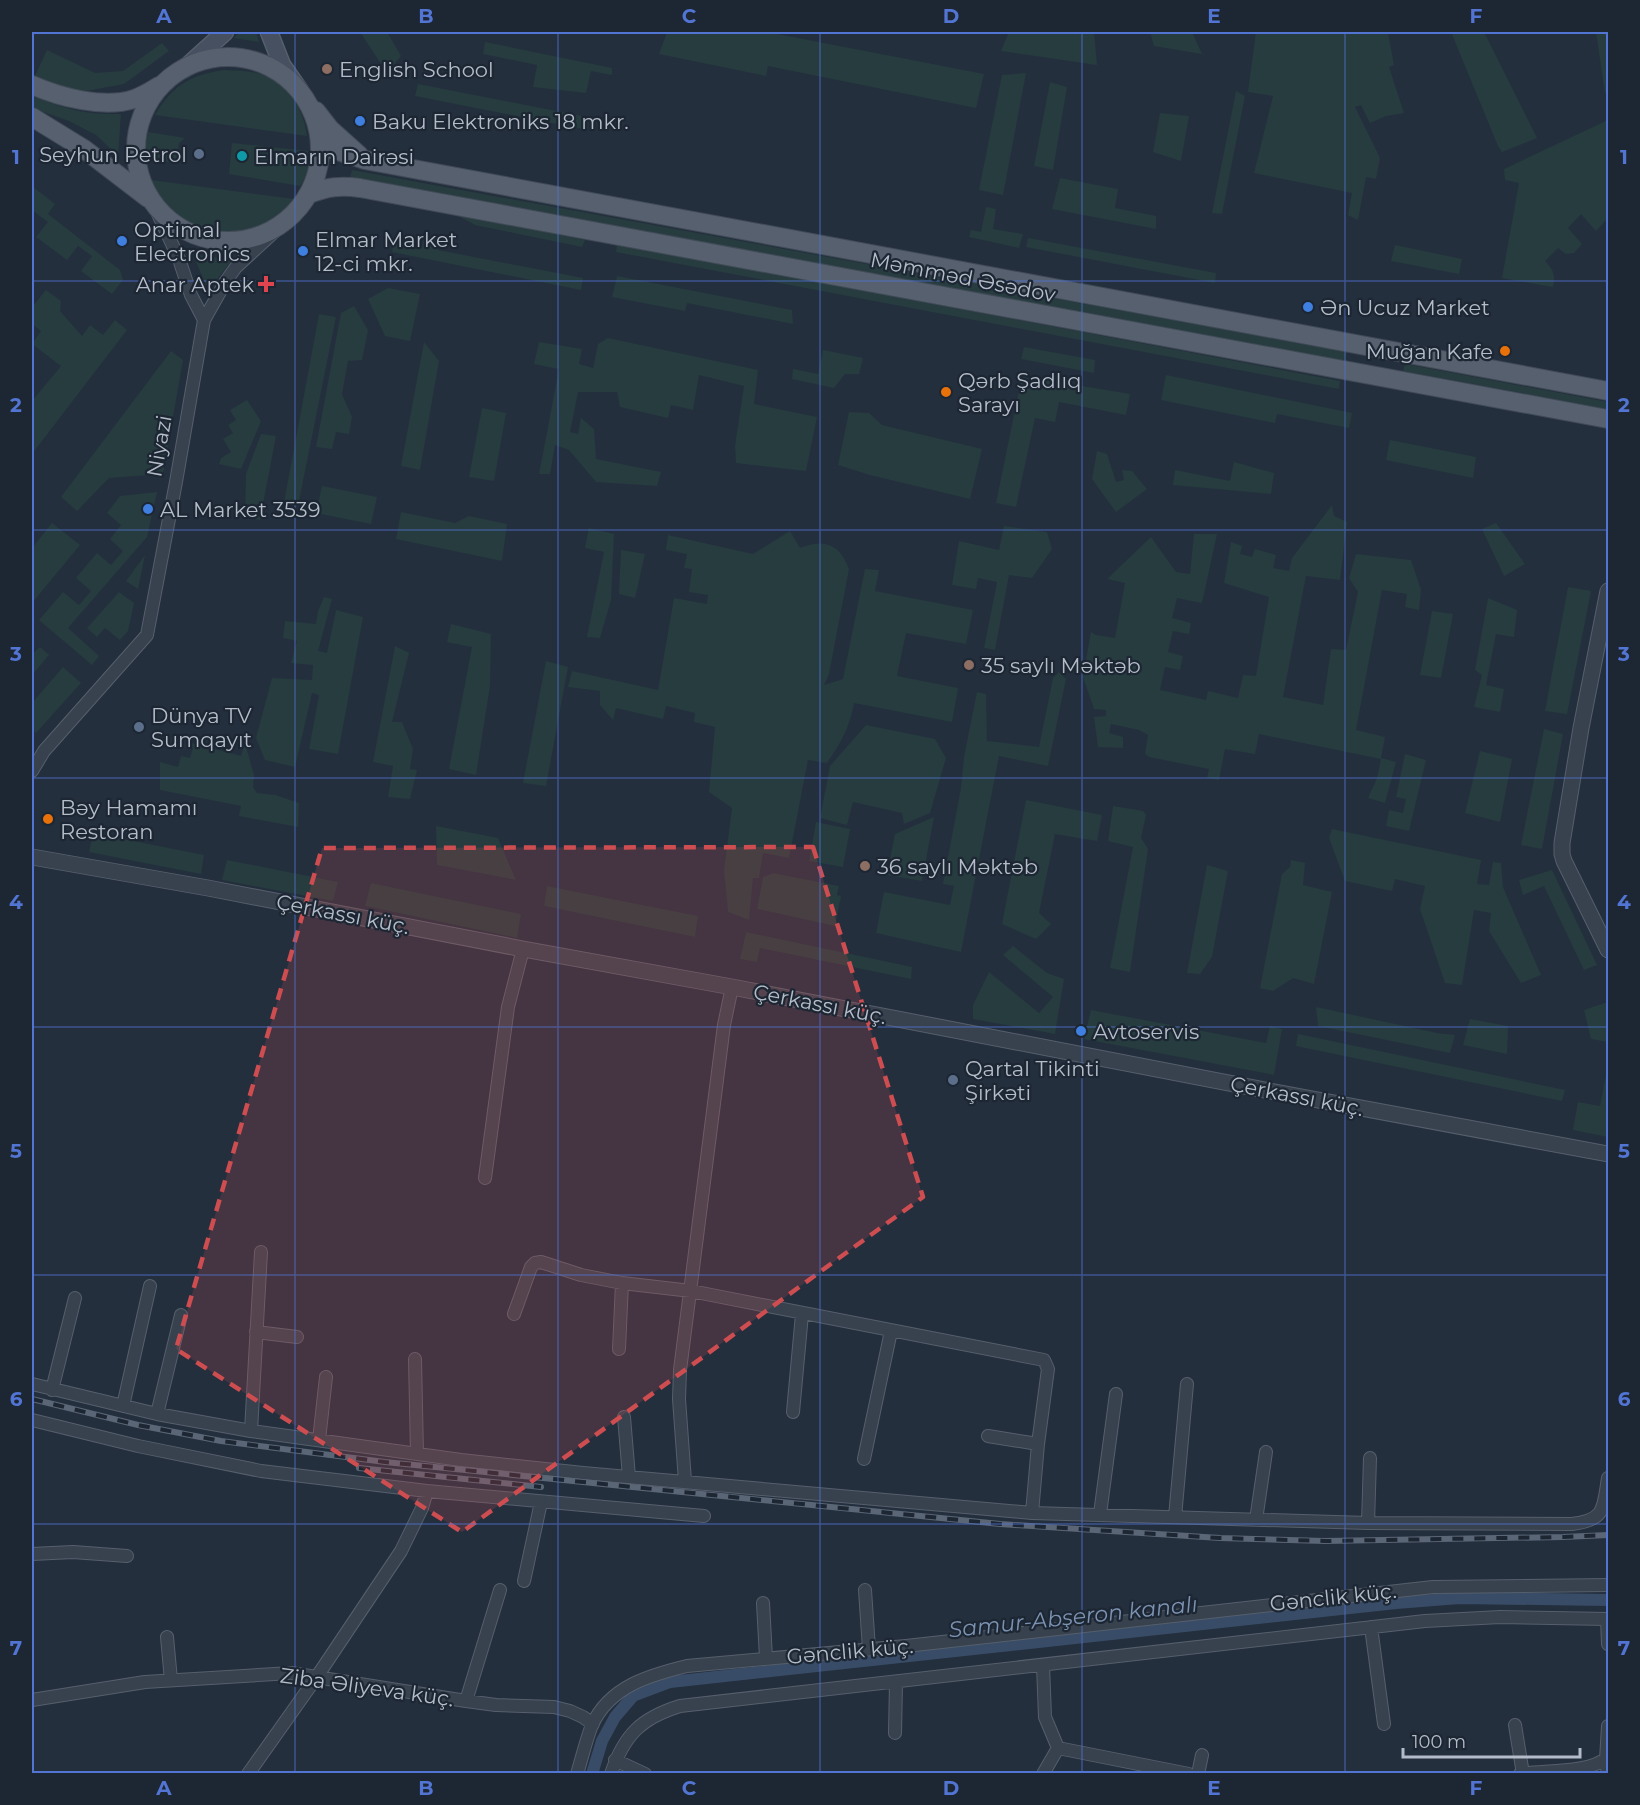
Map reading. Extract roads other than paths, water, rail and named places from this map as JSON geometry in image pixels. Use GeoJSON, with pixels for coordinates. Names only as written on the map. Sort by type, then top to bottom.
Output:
{"type":"FeatureCollection","features":[{"type":"Feature","properties":{"kind":"main road"},"geometry":{"type":"LineString","coordinates":[[32,85],[78,100],[113,102],[133,100],[184,69],[225,32]]}},
{"type":"Feature","properties":{"kind":"main road"},"geometry":{"type":"LineString","coordinates":[[269,32],[282,65],[300,91],[330,129],[365,160]]}},
{"type":"Feature","properties":{"kind":"main road"},"geometry":{"type":"LineString","coordinates":[[32,117],[84,149],[153,203],[167,218],[185,230],[204,238],[226,241],[247,239],[267,233],[285,222],[299,209],[316,178],[320,162],[320,145],[317,126],[310,108],[300,91],[284,76],[246,59],[225,58],[203,61],[184,69]]}},
{"type":"Feature","properties":{"kind":"main road"},"geometry":{"type":"LineString","coordinates":[[153,203],[144,188],[139,171],[136,154],[137,137],[141,120],[152,98],[168,80]]}},
{"type":"Feature","properties":{"kind":"main road","name":"Məmməd Əsədov"},"geometry":{"type":"LineString","coordinates":[[320,145],[365,160],[1608,391]]}},
{"type":"Feature","properties":{"kind":"main road"},"geometry":{"type":"LineString","coordinates":[[84,149],[139,171]]}},
{"type":"Feature","properties":{"kind":"main road","name":"Məmməd Əsədov"},"geometry":{"type":"LineString","coordinates":[[309,194],[327,187],[360,188],[1608,419]]}},
{"type":"Feature","properties":{"kind":"street"},"geometry":{"type":"LineString","coordinates":[[153,203],[191,295],[204,320]]}},
{"type":"Feature","properties":{"kind":"street","name":"Niyazi"},"geometry":{"type":"LineString","coordinates":[[32,771],[44,751],[147,634],[204,320],[236,267],[285,222]]}},
{"type":"Feature","properties":{"kind":"street"},"geometry":{"type":"LineString","coordinates":[[1608,591],[1581,728],[1562,843],[1564,861],[1608,950]]}},
{"type":"Feature","properties":{"kind":"street","name":"Çerkassı küç."},"geometry":{"type":"LineString","coordinates":[[32,856],[1608,1154]]}},
{"type":"Feature","properties":{"kind":"street"},"geometry":{"type":"LineString","coordinates":[[484,1178],[508,1007],[523,949]]}},
{"type":"Feature","properties":{"kind":"street"},"geometry":{"type":"LineString","coordinates":[[686,1481],[679,1389],[680,1370],[724,1025],[732,987]]}},
{"type":"Feature","properties":{"kind":"street"},"geometry":{"type":"LineString","coordinates":[[251,1431],[261,1252]]}},
{"type":"Feature","properties":{"kind":"street"},"geometry":{"type":"LineString","coordinates":[[514,1314],[531,1267],[541,1262],[581,1275],[622,1283],[691,1291],[1044,1360],[1048,1369],[1032,1513]]}},
{"type":"Feature","properties":{"kind":"street"},"geometry":{"type":"LineString","coordinates":[[619,1349],[622,1283]]}},
{"type":"Feature","properties":{"kind":"street"},"geometry":{"type":"LineString","coordinates":[[123,1406],[150,1286]]}},
{"type":"Feature","properties":{"kind":"street"},"geometry":{"type":"LineString","coordinates":[[52,1390],[75,1298]]}},
{"type":"Feature","properties":{"kind":"street"},"geometry":{"type":"LineString","coordinates":[[793,1412],[802,1314]]}},
{"type":"Feature","properties":{"kind":"street"},"geometry":{"type":"LineString","coordinates":[[157,1414],[181,1315]]}},
{"type":"Feature","properties":{"kind":"street"},"geometry":{"type":"LineString","coordinates":[[864,1459],[891,1331]]}},
{"type":"Feature","properties":{"kind":"street"},"geometry":{"type":"LineString","coordinates":[[256,1332],[297,1337]]}},
{"type":"Feature","properties":{"kind":"street"},"geometry":{"type":"LineString","coordinates":[[415,1359],[417,1454]]}},
{"type":"Feature","properties":{"kind":"street"},"geometry":{"type":"LineString","coordinates":[[319,1440],[326,1377]]}},
{"type":"Feature","properties":{"kind":"street"},"geometry":{"type":"LineString","coordinates":[[32,1384],[157,1414],[251,1431],[461,1460],[1032,1513],[1368,1523],[1572,1524],[1597,1518],[1606,1508],[1608,1478]]}},
{"type":"Feature","properties":{"kind":"street"},"geometry":{"type":"LineString","coordinates":[[1175,1517],[1187,1384]]}},
{"type":"Feature","properties":{"kind":"street"},"geometry":{"type":"LineString","coordinates":[[1100,1514],[1116,1394]]}},
{"type":"Feature","properties":{"kind":"street"},"geometry":{"type":"LineString","coordinates":[[624,1417],[628,1477]]}},
{"type":"Feature","properties":{"kind":"street"},"geometry":{"type":"LineString","coordinates":[[32,1420],[138,1446],[261,1471],[427,1491],[704,1516]]}},
{"type":"Feature","properties":{"kind":"street"},"geometry":{"type":"LineString","coordinates":[[988,1436],[1038,1444]]}},
{"type":"Feature","properties":{"kind":"street"},"geometry":{"type":"LineString","coordinates":[[1256,1520],[1266,1452]]}},
{"type":"Feature","properties":{"kind":"street"},"geometry":{"type":"LineString","coordinates":[[1368,1523],[1370,1458]]}},
{"type":"Feature","properties":{"kind":"street"},"geometry":{"type":"LineString","coordinates":[[251,1772],[401,1551],[422,1508],[427,1491]]}},
{"type":"Feature","properties":{"kind":"street"},"geometry":{"type":"LineString","coordinates":[[524,1581],[542,1502]]}},
{"type":"Feature","properties":{"kind":"street"},"geometry":{"type":"LineString","coordinates":[[32,1554],[73,1552],[127,1556]]}},
{"type":"Feature","properties":{"kind":"street","name":"Gənclik küç."},"geometry":{"type":"LineString","coordinates":[[577,1773],[593,1724],[604,1705],[620,1691],[638,1680],[687,1666],[869,1649],[1424,1588],[1608,1585]]}},
{"type":"Feature","properties":{"kind":"street"},"geometry":{"type":"LineString","coordinates":[[466,1701],[500,1590]]}},
{"type":"Feature","properties":{"kind":"street"},"geometry":{"type":"LineString","coordinates":[[865,1590],[869,1649]]}},
{"type":"Feature","properties":{"kind":"street"},"geometry":{"type":"LineString","coordinates":[[763,1603],[766,1658]]}},
{"type":"Feature","properties":{"kind":"street","name":"Gənclik küç."},"geometry":{"type":"LineString","coordinates":[[611,1773],[624,1741],[639,1725],[651,1717],[680,1706],[1454,1619],[1500,1617],[1608,1619]]}},
{"type":"Feature","properties":{"kind":"street"},"geometry":{"type":"LineString","coordinates":[[1608,1619],[1608,1644]]}},
{"type":"Feature","properties":{"kind":"street"},"geometry":{"type":"LineString","coordinates":[[1371,1627],[1384,1724]]}},
{"type":"Feature","properties":{"kind":"street"},"geometry":{"type":"LineString","coordinates":[[167,1637],[171,1680]]}},
{"type":"Feature","properties":{"kind":"street"},"geometry":{"type":"LineString","coordinates":[[1043,1665],[1045,1717],[1058,1748]]}},
{"type":"Feature","properties":{"kind":"street","name":"Ziba Əliyeva küç."},"geometry":{"type":"LineString","coordinates":[[32,1700],[145,1682],[291,1673],[496,1705],[554,1707],[570,1711],[593,1724]]}},
{"type":"Feature","properties":{"kind":"street"},"geometry":{"type":"LineString","coordinates":[[895,1733],[896,1683]]}},
{"type":"Feature","properties":{"kind":"street"},"geometry":{"type":"LineString","coordinates":[[1515,1725],[1522,1773],[1585,1768],[1607,1758]]}},
{"type":"Feature","properties":{"kind":"street"},"geometry":{"type":"LineString","coordinates":[[1608,1726],[1608,1773]]}},
{"type":"Feature","properties":{"kind":"street"},"geometry":{"type":"LineString","coordinates":[[1043,1773],[1058,1748]]}},
{"type":"Feature","properties":{"kind":"street"},"geometry":{"type":"LineString","coordinates":[[1058,1748],[1189,1773]]}},
{"type":"Feature","properties":{"kind":"street"},"geometry":{"type":"LineString","coordinates":[[1198,1773],[1202,1755]]}},
{"type":"Feature","properties":{"kind":"street"},"geometry":{"type":"LineString","coordinates":[[615,1760],[645,1773]]}},
{"type":"Feature","properties":{"kind":"waterway","name":"Samur-Abşeron kanalı"},"geometry":{"type":"LineString","coordinates":[[592,1774],[602,1741],[615,1717],[633,1696],[670,1682],[1396,1603],[1459,1598],[1608,1600]]}},
{"type":"Feature","properties":{"kind":"railway"},"geometry":{"type":"LineString","coordinates":[[32,1399],[138,1425],[221,1441],[385,1462],[1000,1524],[1220,1538],[1325,1541],[1608,1535]]}},
{"type":"Feature","properties":{"kind":"railway"},"geometry":{"type":"LineString","coordinates":[[359,1468],[541,1487]]}},
{"type":"Feature","properties":{"kind":"place","name":"English School"},"geometry":{"type":"Point","coordinates":[327,69]}},
{"type":"Feature","properties":{"kind":"place","name":"Baku Elektroniks 18 mkr."},"geometry":{"type":"Point","coordinates":[360,121]}},
{"type":"Feature","properties":{"kind":"place","name":"Seyhun Petrol"},"geometry":{"type":"Point","coordinates":[199,154]}},
{"type":"Feature","properties":{"kind":"place","name":"Elmarın Dairəsi"},"geometry":{"type":"Point","coordinates":[242,156]}},
{"type":"Feature","properties":{"kind":"place","name":"Optimal Electronics"},"geometry":{"type":"Point","coordinates":[122,241]}},
{"type":"Feature","properties":{"kind":"place","name":"Elmar Market 12-ci mkr."},"geometry":{"type":"Point","coordinates":[303,251]}},
{"type":"Feature","properties":{"kind":"place","name":"Anar Aptek"},"geometry":{"type":"Point","coordinates":[266,284]}},
{"type":"Feature","properties":{"kind":"place","name":"Ən Ucuz Market"},"geometry":{"type":"Point","coordinates":[1308,307]}},
{"type":"Feature","properties":{"kind":"place","name":"Muğan Kafe"},"geometry":{"type":"Point","coordinates":[1505,351]}},
{"type":"Feature","properties":{"kind":"place","name":"Qәrb Şadlıq Sarayı"},"geometry":{"type":"Point","coordinates":[946,392]}},
{"type":"Feature","properties":{"kind":"place","name":"AL Market 3539"},"geometry":{"type":"Point","coordinates":[148,509]}},
{"type":"Feature","properties":{"kind":"place","name":"35 saylı Məktəb"},"geometry":{"type":"Point","coordinates":[969,665]}},
{"type":"Feature","properties":{"kind":"place","name":"Dünya TV Sumqayıt"},"geometry":{"type":"Point","coordinates":[139,727]}},
{"type":"Feature","properties":{"kind":"place","name":"Bәy Hamamı Restoran"},"geometry":{"type":"Point","coordinates":[48,819]}},
{"type":"Feature","properties":{"kind":"place","name":"36 saylı Məktəb"},"geometry":{"type":"Point","coordinates":[865,866]}},
{"type":"Feature","properties":{"kind":"place","name":"Avtoservis"},"geometry":{"type":"Point","coordinates":[1081,1031]}},
{"type":"Feature","properties":{"kind":"place","name":"Qartal Tikinti Şirkәti"},"geometry":{"type":"Point","coordinates":[953,1080]}}]}
